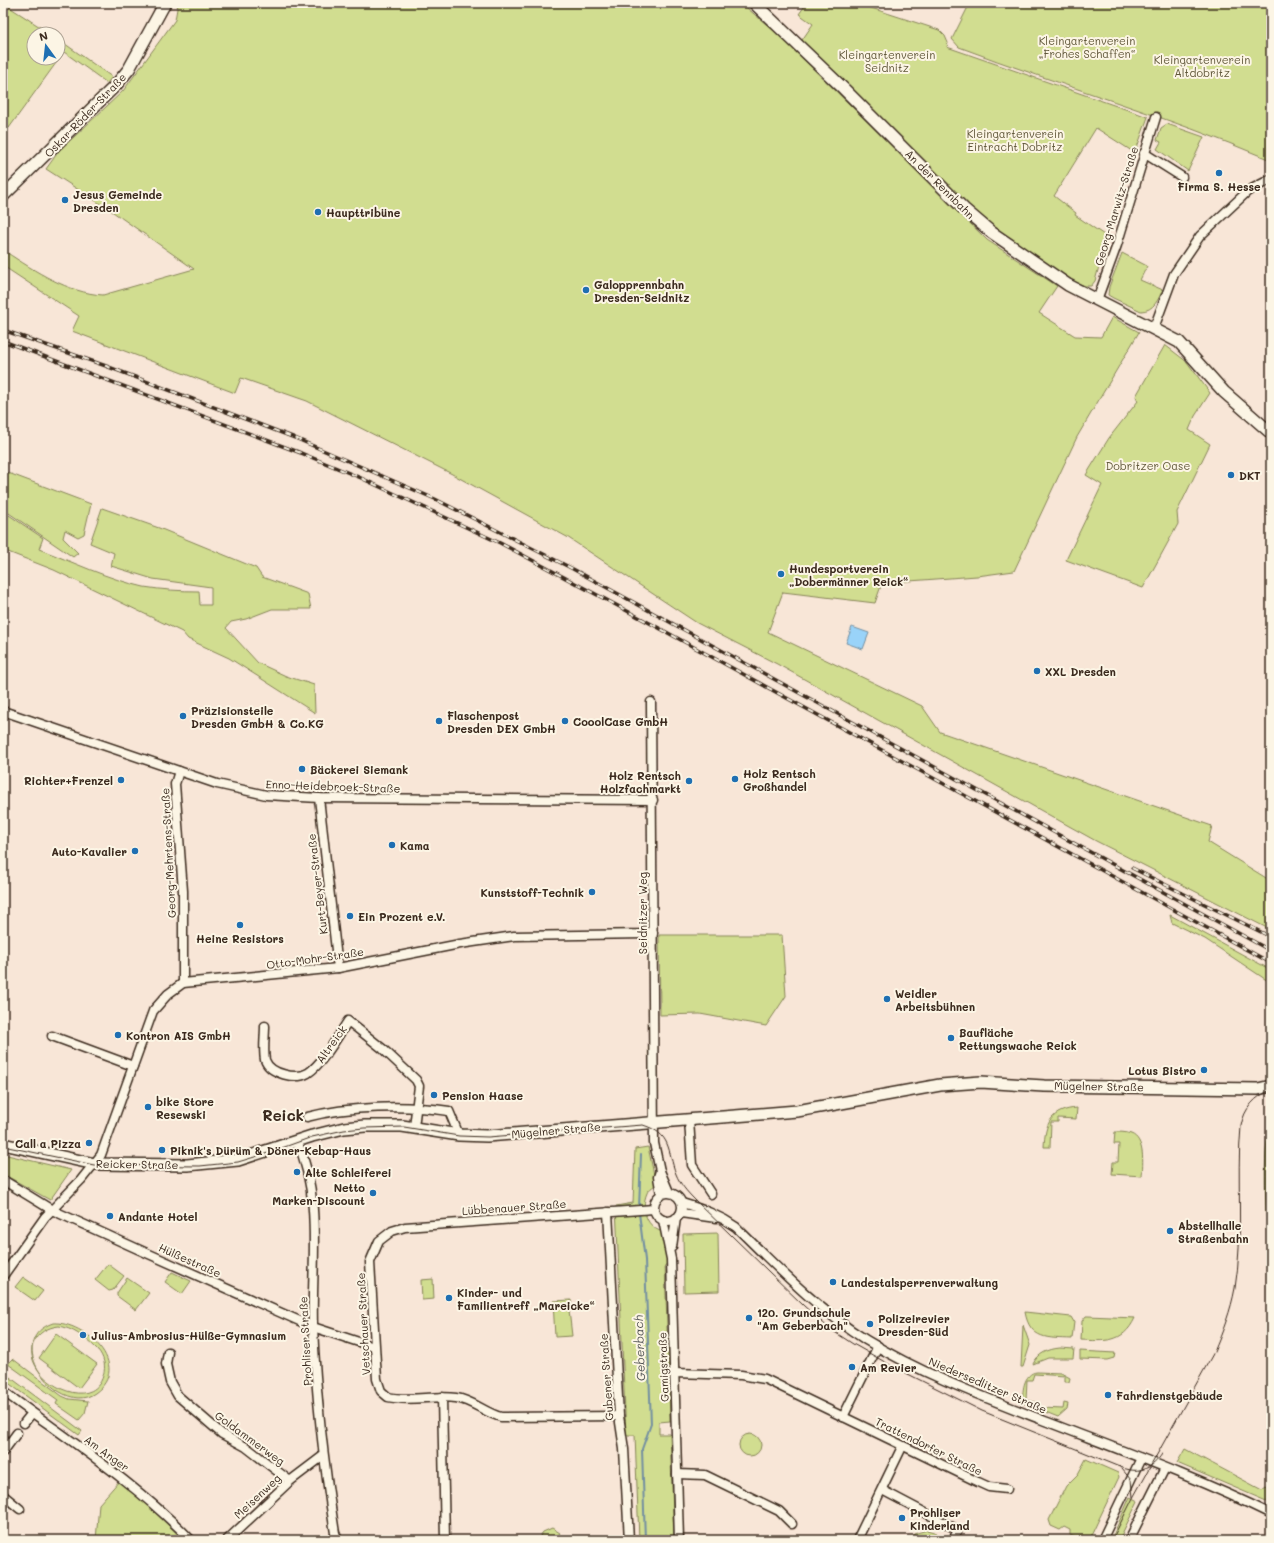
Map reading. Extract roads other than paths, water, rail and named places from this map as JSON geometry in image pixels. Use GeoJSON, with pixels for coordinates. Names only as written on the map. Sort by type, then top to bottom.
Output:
{"type":"FeatureCollection","features":[{"type":"Feature","properties":{"kind":"street","name":"Oskar-Röder-Straße"},"geometry":{"type":"LineString","coordinates":[[3,196],[116,85],[129,69],[165,3]]}},
{"type":"Feature","properties":{"kind":"street","name":"An der Rennbahn"},"geometry":{"type":"LineString","coordinates":[[754,3],[844,89],[964,209],[991,232],[1068,285],[1179,342],[1224,392],[1271,433]]}},
{"type":"Feature","properties":{"kind":"street","name":"Georg-Marwitz-Straße"},"geometry":{"type":"LineString","coordinates":[[1097,300],[1117,245],[1156,117]]}},
{"type":"Feature","properties":{"kind":"street"},"geometry":{"type":"LineString","coordinates":[[1144,153],[1182,177]]}},
{"type":"Feature","properties":{"kind":"street"},"geometry":{"type":"LineString","coordinates":[[1154,328],[1174,274],[1200,236],[1248,191],[1269,180]]}},
{"type":"Feature","properties":{"kind":"street","name":"Seidnitzer Weg"},"geometry":{"type":"LineString","coordinates":[[651,702],[653,800],[653,1123]]}},
{"type":"Feature","properties":{"kind":"street","name":"Enno-Heidebroek-Straße"},"geometry":{"type":"LineString","coordinates":[[3,711],[217,784],[266,796],[318,798],[653,800]]}},
{"type":"Feature","properties":{"kind":"street","name":"Georg-Mehrtens-Straße"},"geometry":{"type":"LineString","coordinates":[[179,771],[175,784],[183,891],[183,983]]}},
{"type":"Feature","properties":{"kind":"street","name":"Kurt-Beyer-Straße"},"geometry":{"type":"LineString","coordinates":[[318,798],[338,968]]}},
{"type":"Feature","properties":{"kind":"street","name":"Otto-Mohr-Straße"},"geometry":{"type":"LineString","coordinates":[[183,983],[338,968],[460,944],[514,936],[653,933]]}},
{"type":"Feature","properties":{"kind":"street"},"geometry":{"type":"LineString","coordinates":[[3,1276],[52,1210],[95,1164],[103,1150],[153,1011],[168,994],[183,983]]}},
{"type":"Feature","properties":{"kind":"street","name":"Altreick"},"geometry":{"type":"LineString","coordinates":[[265,1026],[266,1060],[271,1068],[279,1074],[287,1076],[308,1073],[320,1060],[348,1021],[383,1049],[416,1080],[419,1086],[418,1107],[414,1127]]}},
{"type":"Feature","properties":{"kind":"street"},"geometry":{"type":"LineString","coordinates":[[52,1036],[133,1066]]}},
{"type":"Feature","properties":{"kind":"street","name":"Mügelner Straße"},"geometry":{"type":"LineString","coordinates":[[459,1135],[487,1136],[797,1111],[940,1085],[1000,1082],[1044,1086],[1258,1088],[1271,1086]]}},
{"type":"Feature","properties":{"kind":"street","name":"Mügelner Straße"},"geometry":{"type":"LineString","coordinates":[[1258,1088],[1271,1093]]}},
{"type":"Feature","properties":{"kind":"street"},"geometry":{"type":"LineString","coordinates":[[297,1141],[344,1128],[380,1125],[414,1127],[459,1135],[450,1110],[418,1107],[329,1111],[307,1117]]}},
{"type":"Feature","properties":{"kind":"street"},"geometry":{"type":"LineString","coordinates":[[689,1120],[692,1165],[710,1194]]}},
{"type":"Feature","properties":{"kind":"street"},"geometry":{"type":"LineString","coordinates":[[653,1123],[654,1143],[666,1193]]}},
{"type":"Feature","properties":{"kind":"street","name":"Reicker Straße"},"geometry":{"type":"LineString","coordinates":[[3,1144],[95,1164],[207,1164],[238,1160],[297,1141]]}},
{"type":"Feature","properties":{"kind":"street","name":"Prohliser Straße"},"geometry":{"type":"LineString","coordinates":[[297,1141],[306,1161],[311,1184],[313,1226],[313,1327],[323,1456],[335,1533],[338,1540]]}},
{"type":"Feature","properties":{"kind":"street","name":"Hülßestraße"},"geometry":{"type":"LineString","coordinates":[[3,1180],[52,1210],[313,1327],[374,1347]]}},
{"type":"Feature","properties":{"kind":"street"},"geometry":{"type":"LineString","coordinates":[[654,1209],[655,1200],[666,1193],[678,1196],[682,1203]]}},
{"type":"Feature","properties":{"kind":"street","name":"Gamigstraße"},"geometry":{"type":"LineString","coordinates":[[671,1259],[678,1216],[682,1203]]}},
{"type":"Feature","properties":{"kind":"street","name":"Niedersedlitzer Straße"},"geometry":{"type":"LineString","coordinates":[[682,1203],[704,1209],[724,1218],[810,1299],[836,1320],[878,1346],[971,1391],[1141,1458],[1271,1514]]}},
{"type":"Feature","properties":{"kind":"street","name":"Gamigstraße"},"geometry":{"type":"LineString","coordinates":[[654,1209],[657,1216],[663,1220],[671,1259],[679,1540]]}},
{"type":"Feature","properties":{"kind":"street","name":"Lübbenauer Straße"},"geometry":{"type":"LineString","coordinates":[[379,1241],[392,1230],[405,1227],[654,1209]]}},
{"type":"Feature","properties":{"kind":"street","name":"Gubener Straße"},"geometry":{"type":"LineString","coordinates":[[608,1212],[619,1416],[624,1449],[629,1540]]}},
{"type":"Feature","properties":{"kind":"street"},"geometry":{"type":"LineString","coordinates":[[663,1220],[672,1220],[678,1216]]}},
{"type":"Feature","properties":{"kind":"street","name":"Niedersedlitzer Straße"},"geometry":{"type":"LineString","coordinates":[[678,1216],[712,1217],[730,1223]]}},
{"type":"Feature","properties":{"kind":"street","name":"Vetschauer Straße"},"geometry":{"type":"LineString","coordinates":[[379,1241],[370,1262],[374,1347],[378,1386],[388,1397],[442,1397],[463,1399],[501,1417],[619,1416]]}},
{"type":"Feature","properties":{"kind":"street"},"geometry":{"type":"LineString","coordinates":[[843,1417],[878,1346]]}},
{"type":"Feature","properties":{"kind":"street","name":"Goldammerweg"},"geometry":{"type":"LineString","coordinates":[[168,1352],[166,1364],[167,1370],[170,1382],[178,1396],[222,1434],[246,1447],[290,1481]]}},
{"type":"Feature","properties":{"kind":"street","name":"Trattendorfer Straße"},"geometry":{"type":"LineString","coordinates":[[674,1373],[733,1374],[758,1377],[902,1447],[989,1487],[1006,1489]]}},
{"type":"Feature","properties":{"kind":"street","name":"Am Anger"},"geometry":{"type":"LineString","coordinates":[[3,1391],[125,1480],[164,1512],[192,1540]]}},
{"type":"Feature","properties":{"kind":"street"},"geometry":{"type":"LineString","coordinates":[[442,1397],[445,1540]]}},
{"type":"Feature","properties":{"kind":"street"},"geometry":{"type":"LineString","coordinates":[[24,1423],[32,1413]]}},
{"type":"Feature","properties":{"kind":"street"},"geometry":{"type":"LineString","coordinates":[[3,1452],[17,1433]]}},
{"type":"Feature","properties":{"kind":"street"},"geometry":{"type":"LineString","coordinates":[[857,1540],[902,1447]]}},
{"type":"Feature","properties":{"kind":"street","name":"Meisenweg"},"geometry":{"type":"LineString","coordinates":[[227,1540],[290,1481],[323,1456]]}},
{"type":"Feature","properties":{"kind":"street"},"geometry":{"type":"LineString","coordinates":[[1102,1540],[1141,1458]]}},
{"type":"Feature","properties":{"kind":"street"},"geometry":{"type":"LineString","coordinates":[[1129,1540],[1165,1468]]}},
{"type":"Feature","properties":{"kind":"street"},"geometry":{"type":"LineString","coordinates":[[677,1474],[705,1475],[779,1511],[792,1524]]}},
{"type":"Feature","properties":{"kind":"street"},"geometry":{"type":"LineString","coordinates":[[882,1490],[958,1530],[953,1540]]}},
{"type":"Feature","properties":{"kind":"street"},"geometry":{"type":"LineString","coordinates":[[3,1496],[20,1509]]}},
{"type":"Feature","properties":{"kind":"water"},"geometry":{"type":"Polygon","coordinates":[[[852,627],[869,633],[863,649],[846,643],[852,627]]]}},
{"type":"Feature","properties":{"kind":"waterway","name":"Geberbach"},"geometry":{"type":"LineString","coordinates":[[639,1209],[641,1154]]}},
{"type":"Feature","properties":{"kind":"waterway","name":"Geberbach"},"geometry":{"type":"LineString","coordinates":[[639,1213],[645,1260],[651,1424],[642,1449],[645,1540]]}},
{"type":"Feature","properties":{"kind":"tram line"},"geometry":{"type":"LineString","coordinates":[[1112,1540],[1134,1496],[1214,1352],[1221,1336],[1233,1296],[1238,1268],[1240,1227],[1239,1166],[1242,1120],[1251,1104],[1260,1096],[1271,1090]]}},
{"type":"Feature","properties":{"kind":"tram line"},"geometry":{"type":"LineString","coordinates":[[3,1146],[94,1165],[200,1166],[238,1162],[312,1137],[344,1130],[364,1128],[404,1127],[459,1136],[488,1137],[643,1125],[659,1133],[664,1138],[678,1178],[692,1197],[804,1306],[830,1329],[853,1344],[892,1366],[982,1411],[1123,1468],[1129,1470],[1140,1470],[1146,1468],[1154,1463],[1162,1454]]}},
{"type":"Feature","properties":{"kind":"tram line"},"geometry":{"type":"LineString","coordinates":[[1122,1469],[1131,1480],[1133,1497]]}},
{"type":"Feature","properties":{"kind":"railway"},"geometry":{"type":"LineString","coordinates":[[3,330],[106,366],[295,438],[435,499],[571,568],[1271,951]]}},
{"type":"Feature","properties":{"kind":"railway"},"geometry":{"type":"LineString","coordinates":[[3,341],[301,453],[361,478],[500,543],[659,628],[1271,963]]}},
{"type":"Feature","properties":{"kind":"railway"},"geometry":{"type":"LineString","coordinates":[[1132,868],[1271,937]]}},
{"type":"Feature","properties":{"kind":"place","name":"Firma S. Hesse"},"geometry":{"type":"Point","coordinates":[1219,173]}},
{"type":"Feature","properties":{"kind":"place","name":"Jesus Gemeinde Dresden"},"geometry":{"type":"Point","coordinates":[65,200]}},
{"type":"Feature","properties":{"kind":"place","name":"Haupttribüne"},"geometry":{"type":"Point","coordinates":[318,212]}},
{"type":"Feature","properties":{"kind":"place","name":"Galopprennbahn Dresden-Seidnitz"},"geometry":{"type":"Point","coordinates":[586,290]}},
{"type":"Feature","properties":{"kind":"place","name":"DKT"},"geometry":{"type":"Point","coordinates":[1231,475]}},
{"type":"Feature","properties":{"kind":"place","name":"Hundesportverein „Dobermänner Reick“"},"geometry":{"type":"Point","coordinates":[781,574]}},
{"type":"Feature","properties":{"kind":"place","name":"XXL Dresden"},"geometry":{"type":"Point","coordinates":[1037,671]}},
{"type":"Feature","properties":{"kind":"place","name":"Präzisionsteile Dresden GmbH & Co.KG"},"geometry":{"type":"Point","coordinates":[183,716]}},
{"type":"Feature","properties":{"kind":"place","name":"Flaschenpost Dresden DEX GmbH"},"geometry":{"type":"Point","coordinates":[439,721]}},
{"type":"Feature","properties":{"kind":"place","name":"CooolCase GmbH"},"geometry":{"type":"Point","coordinates":[565,721]}},
{"type":"Feature","properties":{"kind":"place","name":"Bäckerei Siemank"},"geometry":{"type":"Point","coordinates":[302,769]}},
{"type":"Feature","properties":{"kind":"place","name":"Holz Rentsch Großhandel"},"geometry":{"type":"Point","coordinates":[735,779]}},
{"type":"Feature","properties":{"kind":"place","name":"Richter+Frenzel"},"geometry":{"type":"Point","coordinates":[121,780]}},
{"type":"Feature","properties":{"kind":"place","name":"Holz Rentsch Holzfachmarkt"},"geometry":{"type":"Point","coordinates":[689,781]}},
{"type":"Feature","properties":{"kind":"place","name":"Kama"},"geometry":{"type":"Point","coordinates":[392,845]}},
{"type":"Feature","properties":{"kind":"place","name":"Auto-Kavalier"},"geometry":{"type":"Point","coordinates":[135,851]}},
{"type":"Feature","properties":{"kind":"place","name":"Kunststoff-Technik"},"geometry":{"type":"Point","coordinates":[592,892]}},
{"type":"Feature","properties":{"kind":"place","name":"Ein Prozent e.V."},"geometry":{"type":"Point","coordinates":[350,916]}},
{"type":"Feature","properties":{"kind":"place","name":"Heine Resistors"},"geometry":{"type":"Point","coordinates":[240,925]}},
{"type":"Feature","properties":{"kind":"place","name":"Weidler Arbeitsbühnen"},"geometry":{"type":"Point","coordinates":[887,999]}},
{"type":"Feature","properties":{"kind":"place","name":"Kontron AIS GmbH"},"geometry":{"type":"Point","coordinates":[118,1035]}},
{"type":"Feature","properties":{"kind":"place","name":"Baufläche Rettungswache Reick"},"geometry":{"type":"Point","coordinates":[951,1038]}},
{"type":"Feature","properties":{"kind":"place","name":"Lotus Bistro"},"geometry":{"type":"Point","coordinates":[1204,1070]}},
{"type":"Feature","properties":{"kind":"place","name":"Pension Haase"},"geometry":{"type":"Point","coordinates":[434,1095]}},
{"type":"Feature","properties":{"kind":"place","name":"bike Store Resewski"},"geometry":{"type":"Point","coordinates":[148,1107]}},
{"type":"Feature","properties":{"kind":"place","name":"Call a Pizza"},"geometry":{"type":"Point","coordinates":[89,1143]}},
{"type":"Feature","properties":{"kind":"place","name":"Piknik's Dürüm & Döner-Kebap-Haus"},"geometry":{"type":"Point","coordinates":[162,1150]}},
{"type":"Feature","properties":{"kind":"place","name":"Alte Schleiferei"},"geometry":{"type":"Point","coordinates":[297,1172]}},
{"type":"Feature","properties":{"kind":"place","name":"Netto Marken-Discount"},"geometry":{"type":"Point","coordinates":[373,1193]}},
{"type":"Feature","properties":{"kind":"place","name":"Andante Hotel"},"geometry":{"type":"Point","coordinates":[110,1216]}},
{"type":"Feature","properties":{"kind":"place","name":"Abstellhalle Straßenbahn"},"geometry":{"type":"Point","coordinates":[1170,1231]}},
{"type":"Feature","properties":{"kind":"place","name":"Landestalsperrenverwaltung"},"geometry":{"type":"Point","coordinates":[833,1282]}},
{"type":"Feature","properties":{"kind":"place","name":"Kinder- und Familientreff „Mareicke“"},"geometry":{"type":"Point","coordinates":[449,1298]}},
{"type":"Feature","properties":{"kind":"place","name":"120. Grundschule \"Am Geberbach\""},"geometry":{"type":"Point","coordinates":[749,1318]}},
{"type":"Feature","properties":{"kind":"place","name":"Polizeirevier Dresden-Süd"},"geometry":{"type":"Point","coordinates":[870,1324]}},
{"type":"Feature","properties":{"kind":"place","name":"Julius-Ambrosius-Hülße-Gymnasium"},"geometry":{"type":"Point","coordinates":[83,1335]}},
{"type":"Feature","properties":{"kind":"place","name":"Am Revier"},"geometry":{"type":"Point","coordinates":[852,1367]}},
{"type":"Feature","properties":{"kind":"place","name":"Fahrdienstgebäude"},"geometry":{"type":"Point","coordinates":[1108,1395]}},
{"type":"Feature","properties":{"kind":"place","name":"Prohliser Kinderland"},"geometry":{"type":"Point","coordinates":[902,1518]}},
{"type":"Feature","properties":{"kind":"district","name":"Reick"},"geometry":{"type":"Point","coordinates":[283,1115]}},
{"type":"Feature","properties":{"kind":"park label","name":"Kleingartenverein „Frohes Schaffen“"},"geometry":{"type":"Point","coordinates":[1087,46]}},
{"type":"Feature","properties":{"kind":"park label","name":"Kleingartenverein Seidnitz"},"geometry":{"type":"Point","coordinates":[887,60]}},
{"type":"Feature","properties":{"kind":"park label","name":"Kleingartenverein Altdobritz"},"geometry":{"type":"Point","coordinates":[1202,65]}},
{"type":"Feature","properties":{"kind":"park label","name":"Kleingartenverein Eintracht Dobritz"},"geometry":{"type":"Point","coordinates":[1015,139]}},
{"type":"Feature","properties":{"kind":"park label","name":"Dobritzer Oase"},"geometry":{"type":"Point","coordinates":[1148,465]}}]}
